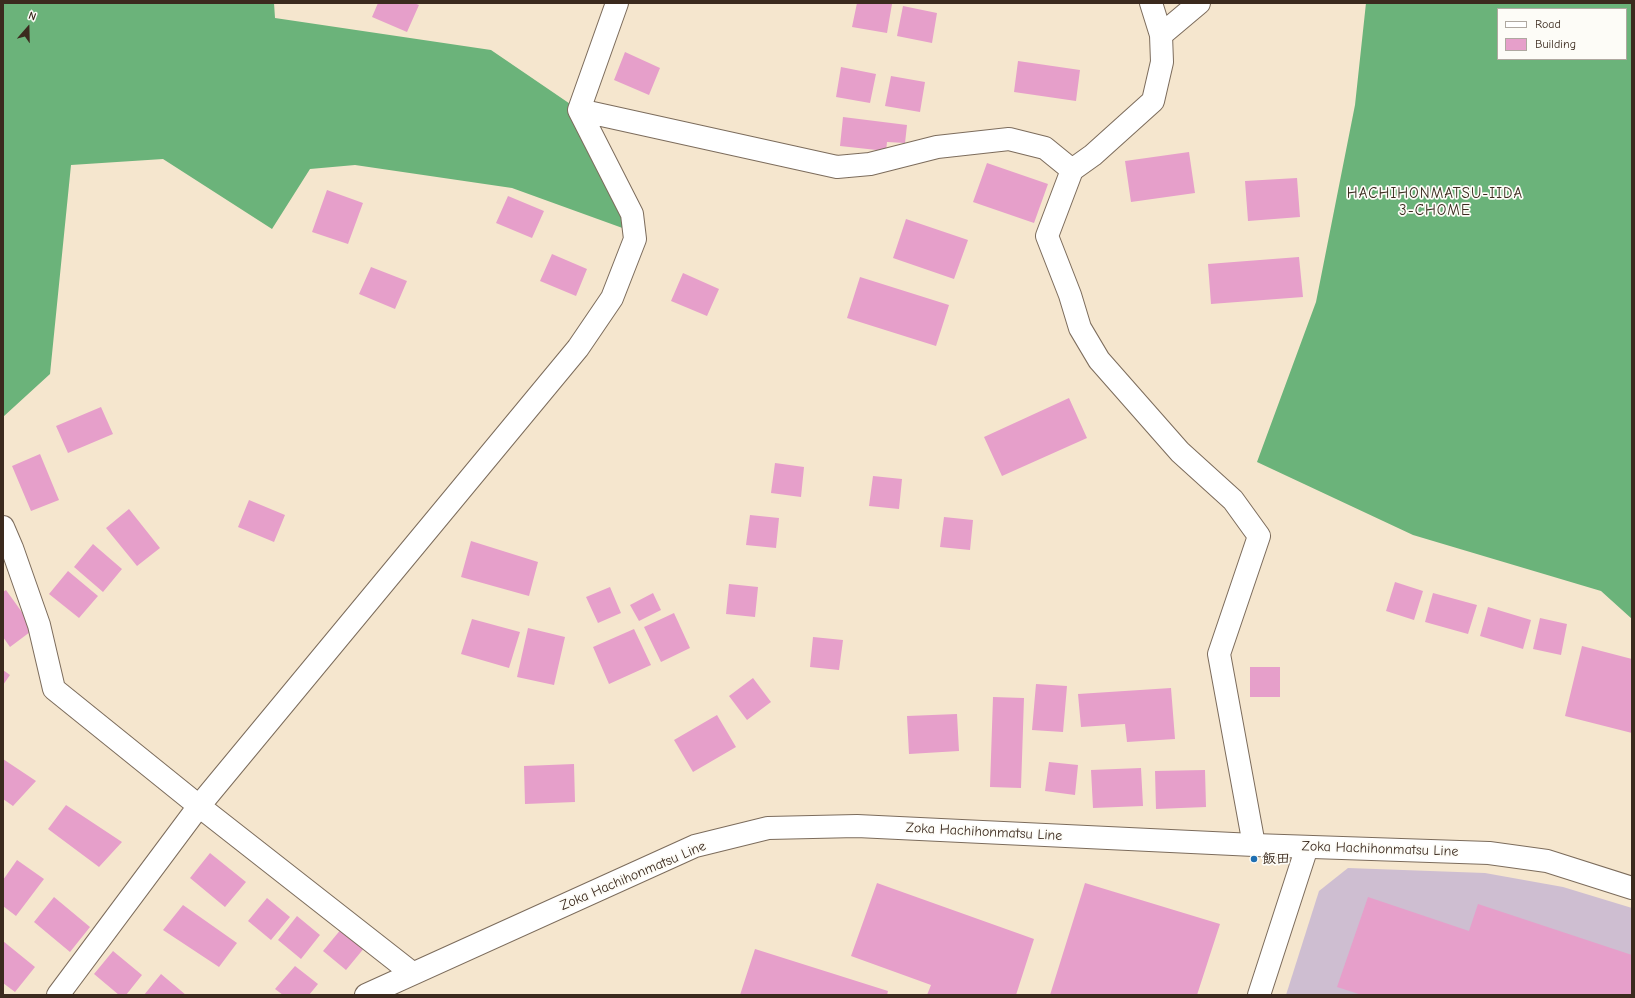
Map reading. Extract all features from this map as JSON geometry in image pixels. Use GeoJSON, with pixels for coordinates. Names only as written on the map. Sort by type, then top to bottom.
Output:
{"type":"FeatureCollection","features":[{"type":"Feature","properties":{"kind":"street"},"geometry":{"type":"LineString","coordinates":[[58,995],[199,806],[578,348],[612,298],[635,239],[632,214],[579,110],[617,3]]}},
{"type":"Feature","properties":{"kind":"street"},"geometry":{"type":"LineString","coordinates":[[1151,3],[1162,35],[1162,62],[1153,101],[1093,155],[1072,170],[1048,236],[1080,328],[1099,360],[1180,452],[1232,500],[1259,536],[1219,654],[1254,845]]}},
{"type":"Feature","properties":{"kind":"street"},"geometry":{"type":"LineString","coordinates":[[1162,35],[1200,3]]}},
{"type":"Feature","properties":{"kind":"street"},"geometry":{"type":"LineString","coordinates":[[579,110],[837,167],[870,164],[937,147],[1009,140],[1046,148],[1072,170]]}},
{"type":"Feature","properties":{"kind":"street"},"geometry":{"type":"LineString","coordinates":[[3,527],[8,554],[40,625],[54,689],[199,806],[412,973]]}},
{"type":"Feature","properties":{"kind":"street","name":"Zoka Hachihonmatsu Line"},"geometry":{"type":"LineString","coordinates":[[366,995],[695,846],[768,828],[857,826],[1254,845],[1489,853],[1547,861],[1632,888]]}},
{"type":"Feature","properties":{"kind":"street"},"geometry":{"type":"LineString","coordinates":[[1259,995],[1307,847]]}},
{"type":"Feature","properties":{"kind":"shaded area"},"geometry":{"type":"Polygon","coordinates":[[[1348,868],[1485,873],[1563,887],[1632,908],[1632,995],[1286,995],[1319,891],[1348,868]]]}},
{"type":"Feature","properties":{"kind":"green space"},"geometry":{"type":"Polygon","coordinates":[[[3,3],[274,3],[275,18],[491,50],[579,110],[628,230],[512,188],[355,165],[310,169],[272,229],[163,159],[71,165],[50,374],[3,417],[3,3]]]}},
{"type":"Feature","properties":{"kind":"green space"},"geometry":{"type":"Polygon","coordinates":[[[1366,3],[1632,3],[1632,619],[1601,591],[1413,535],[1257,462],[1316,302],[1355,105],[1366,3]]]}},
{"type":"Feature","properties":{"kind":"building"},"geometry":{"type":"Polygon","coordinates":[[[378,3],[414,3],[419,5],[407,32],[372,17],[378,3]]]}},
{"type":"Feature","properties":{"kind":"building"},"geometry":{"type":"Polygon","coordinates":[[[857,3],[892,4],[887,33],[852,27],[857,3]]]}},
{"type":"Feature","properties":{"kind":"building"},"geometry":{"type":"Polygon","coordinates":[[[903,6],[937,13],[932,43],[897,36],[903,6]]]}},
{"type":"Feature","properties":{"kind":"building"},"geometry":{"type":"Polygon","coordinates":[[[625,52],[660,68],[649,95],[614,80],[625,52]]]}},
{"type":"Feature","properties":{"kind":"building"},"geometry":{"type":"Polygon","coordinates":[[[1018,61],[1080,70],[1076,101],[1014,92],[1018,61]]]}},
{"type":"Feature","properties":{"kind":"building"},"geometry":{"type":"Polygon","coordinates":[[[841,67],[876,74],[870,103],[836,97],[841,67]]]}},
{"type":"Feature","properties":{"kind":"building"},"geometry":{"type":"Polygon","coordinates":[[[891,76],[925,82],[920,112],[885,106],[891,76]]]}},
{"type":"Feature","properties":{"kind":"building"},"geometry":{"type":"Polygon","coordinates":[[[843,117],[907,125],[905,143],[887,142],[886,151],[840,146],[843,117]]]}},
{"type":"Feature","properties":{"kind":"building"},"geometry":{"type":"Polygon","coordinates":[[[1189,152],[1195,193],[1131,202],[1125,161],[1189,152]]]}},
{"type":"Feature","properties":{"kind":"building"},"geometry":{"type":"Polygon","coordinates":[[[987,163],[1048,184],[1034,223],[973,202],[987,163]]]}},
{"type":"Feature","properties":{"kind":"building"},"geometry":{"type":"Polygon","coordinates":[[[1297,178],[1300,217],[1248,221],[1245,181],[1297,178]]]}},
{"type":"Feature","properties":{"kind":"building"},"geometry":{"type":"Polygon","coordinates":[[[327,190],[363,203],[348,244],[312,232],[327,190]]]}},
{"type":"Feature","properties":{"kind":"building"},"geometry":{"type":"Polygon","coordinates":[[[508,196],[544,211],[532,238],[496,223],[508,196]]]}},
{"type":"Feature","properties":{"kind":"building"},"geometry":{"type":"Polygon","coordinates":[[[906,219],[968,240],[954,279],[893,258],[906,219]]]}},
{"type":"Feature","properties":{"kind":"building"},"geometry":{"type":"Polygon","coordinates":[[[552,254],[587,269],[576,296],[540,281],[552,254]]]}},
{"type":"Feature","properties":{"kind":"building"},"geometry":{"type":"Polygon","coordinates":[[[1299,257],[1303,297],[1211,304],[1208,264],[1299,257]]]}},
{"type":"Feature","properties":{"kind":"building"},"geometry":{"type":"Polygon","coordinates":[[[371,267],[407,281],[395,309],[359,294],[371,267]]]}},
{"type":"Feature","properties":{"kind":"building"},"geometry":{"type":"Polygon","coordinates":[[[683,273],[719,289],[707,316],[671,301],[683,273]]]}},
{"type":"Feature","properties":{"kind":"building"},"geometry":{"type":"Polygon","coordinates":[[[860,277],[949,305],[936,346],[847,318],[860,277]]]}},
{"type":"Feature","properties":{"kind":"building"},"geometry":{"type":"Polygon","coordinates":[[[1069,398],[1087,438],[1002,476],[984,437],[1069,398]]]}},
{"type":"Feature","properties":{"kind":"building"},"geometry":{"type":"Polygon","coordinates":[[[101,407],[113,434],[68,453],[56,426],[101,407]]]}},
{"type":"Feature","properties":{"kind":"building"},"geometry":{"type":"Polygon","coordinates":[[[40,454],[59,500],[31,511],[12,466],[40,454]]]}},
{"type":"Feature","properties":{"kind":"building"},"geometry":{"type":"Polygon","coordinates":[[[775,463],[804,467],[801,497],[771,493],[775,463]]]}},
{"type":"Feature","properties":{"kind":"building"},"geometry":{"type":"Polygon","coordinates":[[[873,476],[902,479],[899,509],[869,506],[873,476]]]}},
{"type":"Feature","properties":{"kind":"building"},"geometry":{"type":"Polygon","coordinates":[[[249,500],[285,515],[274,542],[238,527],[249,500]]]}},
{"type":"Feature","properties":{"kind":"building"},"geometry":{"type":"Polygon","coordinates":[[[129,509],[160,548],[137,566],[106,528],[129,509]]]}},
{"type":"Feature","properties":{"kind":"building"},"geometry":{"type":"Polygon","coordinates":[[[750,515],[779,518],[776,548],[746,545],[750,515]]]}},
{"type":"Feature","properties":{"kind":"building"},"geometry":{"type":"Polygon","coordinates":[[[944,517],[973,520],[970,550],[940,547],[944,517]]]}},
{"type":"Feature","properties":{"kind":"building"},"geometry":{"type":"Polygon","coordinates":[[[471,541],[538,562],[529,596],[461,577],[471,541]]]}},
{"type":"Feature","properties":{"kind":"building"},"geometry":{"type":"Polygon","coordinates":[[[93,544],[122,569],[103,592],[74,567],[93,544]]]}},
{"type":"Feature","properties":{"kind":"building"},"geometry":{"type":"Polygon","coordinates":[[[68,571],[98,596],[79,618],[49,594],[68,571]]]}},
{"type":"Feature","properties":{"kind":"building"},"geometry":{"type":"Polygon","coordinates":[[[1395,582],[1423,591],[1414,620],[1386,611],[1395,582]]]}},
{"type":"Feature","properties":{"kind":"building"},"geometry":{"type":"Polygon","coordinates":[[[729,584],[758,587],[755,617],[726,614],[729,584]]]}},
{"type":"Feature","properties":{"kind":"building"},"geometry":{"type":"Polygon","coordinates":[[[610,587],[621,613],[598,623],[586,597],[610,587]]]}},
{"type":"Feature","properties":{"kind":"building"},"geometry":{"type":"Polygon","coordinates":[[[6,590],[34,629],[10,647],[3,637],[3,592],[6,590]]]}},
{"type":"Feature","properties":{"kind":"building"},"geometry":{"type":"Polygon","coordinates":[[[653,593],[661,610],[639,621],[630,605],[653,593]]]}},
{"type":"Feature","properties":{"kind":"building"},"geometry":{"type":"Polygon","coordinates":[[[1433,593],[1477,605],[1468,634],[1425,622],[1433,593]]]}},
{"type":"Feature","properties":{"kind":"building"},"geometry":{"type":"Polygon","coordinates":[[[1488,607],[1531,620],[1523,649],[1480,636],[1488,607]]]}},
{"type":"Feature","properties":{"kind":"building"},"geometry":{"type":"Polygon","coordinates":[[[674,613],[690,648],[661,662],[644,627],[674,613]]]}},
{"type":"Feature","properties":{"kind":"building"},"geometry":{"type":"Polygon","coordinates":[[[1540,618],[1567,624],[1561,655],[1533,649],[1540,618]]]}},
{"type":"Feature","properties":{"kind":"building"},"geometry":{"type":"Polygon","coordinates":[[[472,619],[520,632],[509,668],[461,654],[472,619]]]}},
{"type":"Feature","properties":{"kind":"building"},"geometry":{"type":"Polygon","coordinates":[[[528,628],[565,637],[554,685],[517,677],[528,628]]]}},
{"type":"Feature","properties":{"kind":"building"},"geometry":{"type":"Polygon","coordinates":[[[634,629],[651,665],[609,684],[593,647],[634,629]]]}},
{"type":"Feature","properties":{"kind":"building"},"geometry":{"type":"Polygon","coordinates":[[[813,637],[843,640],[839,670],[810,667],[813,637]]]}},
{"type":"Feature","properties":{"kind":"building"},"geometry":{"type":"Polygon","coordinates":[[[1582,646],[1632,659],[1632,733],[1565,716],[1582,646]]]}},
{"type":"Feature","properties":{"kind":"building"},"geometry":{"type":"Polygon","coordinates":[[[1250,667],[1280,667],[1280,697],[1250,697],[1250,667]]]}},
{"type":"Feature","properties":{"kind":"building"},"geometry":{"type":"Polygon","coordinates":[[[3,670],[10,675],[3,685],[3,670]]]}},
{"type":"Feature","properties":{"kind":"building"},"geometry":{"type":"Polygon","coordinates":[[[753,678],[771,702],[747,720],[729,696],[753,678]]]}},
{"type":"Feature","properties":{"kind":"building"},"geometry":{"type":"Polygon","coordinates":[[[1036,684],[1067,686],[1063,732],[1032,730],[1036,684]]]}},
{"type":"Feature","properties":{"kind":"building"},"geometry":{"type":"Polygon","coordinates":[[[1171,688],[1175,739],[1127,742],[1125,724],[1081,727],[1078,694],[1171,688]]]}},
{"type":"Feature","properties":{"kind":"building"},"geometry":{"type":"Polygon","coordinates":[[[993,697],[1024,698],[1021,788],[990,787],[993,697]]]}},
{"type":"Feature","properties":{"kind":"building"},"geometry":{"type":"Polygon","coordinates":[[[957,714],[959,751],[909,754],[907,716],[957,714]]]}},
{"type":"Feature","properties":{"kind":"building"},"geometry":{"type":"Polygon","coordinates":[[[717,715],[736,747],[693,772],[674,740],[717,715]]]}},
{"type":"Feature","properties":{"kind":"building"},"geometry":{"type":"Polygon","coordinates":[[[3,759],[36,781],[13,806],[3,799],[3,759]]]}},
{"type":"Feature","properties":{"kind":"building"},"geometry":{"type":"Polygon","coordinates":[[[1049,762],[1078,765],[1075,795],[1045,791],[1049,762]]]}},
{"type":"Feature","properties":{"kind":"building"},"geometry":{"type":"Polygon","coordinates":[[[574,764],[575,802],[525,804],[524,766],[574,764]]]}},
{"type":"Feature","properties":{"kind":"building"},"geometry":{"type":"Polygon","coordinates":[[[1141,768],[1143,806],[1093,808],[1091,770],[1141,768]]]}},
{"type":"Feature","properties":{"kind":"building"},"geometry":{"type":"Polygon","coordinates":[[[1205,770],[1206,807],[1156,809],[1155,771],[1205,770]]]}},
{"type":"Feature","properties":{"kind":"building"},"geometry":{"type":"Polygon","coordinates":[[[66,805],[122,842],[99,867],[48,829],[66,805]]]}},
{"type":"Feature","properties":{"kind":"building"},"geometry":{"type":"Polygon","coordinates":[[[210,853],[246,882],[225,907],[190,878],[210,853]]]}},
{"type":"Feature","properties":{"kind":"building"},"geometry":{"type":"Polygon","coordinates":[[[17,860],[44,879],[16,916],[3,906],[3,880],[17,860]]]}},
{"type":"Feature","properties":{"kind":"building"},"geometry":{"type":"Polygon","coordinates":[[[877,883],[1034,939],[1016,995],[927,995],[931,985],[851,956],[877,883]]]}},
{"type":"Feature","properties":{"kind":"building"},"geometry":{"type":"Polygon","coordinates":[[[1085,883],[1220,924],[1197,995],[1050,995],[1085,883]]]}},
{"type":"Feature","properties":{"kind":"building"},"geometry":{"type":"Polygon","coordinates":[[[54,897],[90,927],[70,952],[34,922],[54,897]]]}},
{"type":"Feature","properties":{"kind":"building"},"geometry":{"type":"Polygon","coordinates":[[[1368,897],[1469,931],[1478,904],[1632,955],[1632,995],[1362,995],[1337,987],[1368,897]]]}},
{"type":"Feature","properties":{"kind":"building"},"geometry":{"type":"Polygon","coordinates":[[[267,898],[290,917],[271,940],[248,921],[267,898]]]}},
{"type":"Feature","properties":{"kind":"building"},"geometry":{"type":"Polygon","coordinates":[[[183,905],[237,943],[219,967],[163,930],[183,905]]]}},
{"type":"Feature","properties":{"kind":"building"},"geometry":{"type":"Polygon","coordinates":[[[297,916],[320,935],[301,959],[278,940],[297,916]]]}},
{"type":"Feature","properties":{"kind":"building"},"geometry":{"type":"Polygon","coordinates":[[[342,928],[365,947],[346,970],[323,951],[342,928]]]}},
{"type":"Feature","properties":{"kind":"building"},"geometry":{"type":"Polygon","coordinates":[[[3,941],[35,967],[15,992],[3,983],[3,941]]]}},
{"type":"Feature","properties":{"kind":"building"},"geometry":{"type":"Polygon","coordinates":[[[755,949],[888,991],[887,995],[740,995],[755,949]]]}},
{"type":"Feature","properties":{"kind":"building"},"geometry":{"type":"Polygon","coordinates":[[[113,951],[142,975],[126,995],[119,995],[94,974],[113,951]]]}},
{"type":"Feature","properties":{"kind":"building"},"geometry":{"type":"Polygon","coordinates":[[[295,966],[318,984],[309,995],[283,995],[275,989],[295,966]]]}},
{"type":"Feature","properties":{"kind":"building"},"geometry":{"type":"Polygon","coordinates":[[[161,974],[186,995],[144,995],[161,974]]]}},
{"type":"Feature","properties":{"kind":"place","name":"飯田"},"geometry":{"type":"Point","coordinates":[1254,859]}},
{"type":"Feature","properties":{"kind":"district","name":"HACHIHONMATSU-IIDA 3-CHOME"},"geometry":{"type":"Point","coordinates":[1435,202]}}]}
